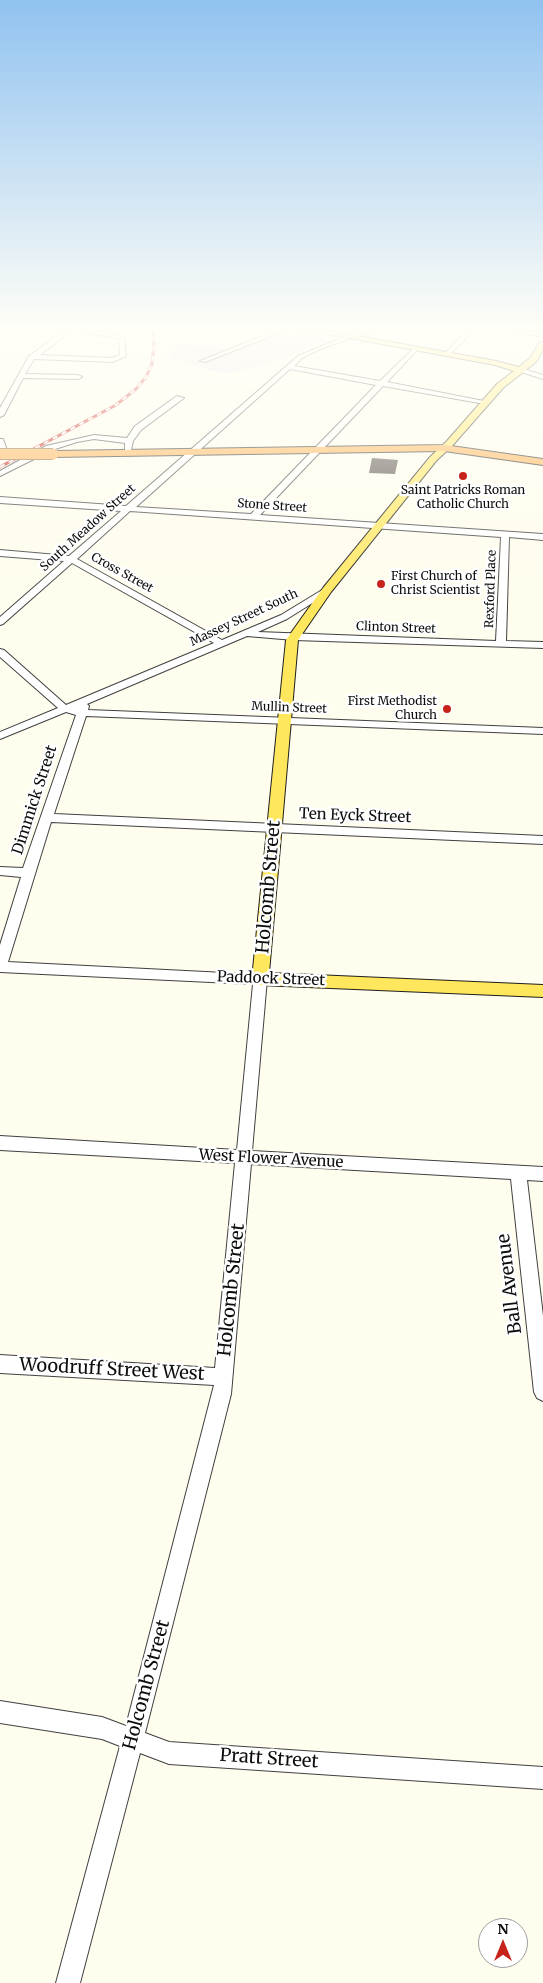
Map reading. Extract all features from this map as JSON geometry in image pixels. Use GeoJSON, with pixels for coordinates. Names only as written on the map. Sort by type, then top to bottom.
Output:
{"type":"FeatureCollection","features":[{"type":"Feature","properties":{"kind":"highway"},"geometry":{"type":"LineString","coordinates":[[0,453],[127,454],[444,448],[543,462]]}},
{"type":"Feature","properties":{"kind":"main road","name":"Massey Street South"},"geometry":{"type":"LineString","coordinates":[[327,590],[430,463],[468,422]]}},
{"type":"Feature","properties":{"kind":"main road","name":"Holcomb Street"},"geometry":{"type":"LineString","coordinates":[[260,979],[284,722],[294,637],[327,590]]}},
{"type":"Feature","properties":{"kind":"main road","name":"Paddock Street"},"geometry":{"type":"LineString","coordinates":[[260,979],[543,991]]}},
{"type":"Feature","properties":{"kind":"street"},"geometry":{"type":"LineString","coordinates":[[127,454],[130,441],[138,428],[147,422]]}},
{"type":"Feature","properties":{"kind":"street","name":"South Meadow Street"},"geometry":{"type":"LineString","coordinates":[[0,622],[227,422]]}},
{"type":"Feature","properties":{"kind":"street"},"geometry":{"type":"LineString","coordinates":[[253,518],[346,422]]}},
{"type":"Feature","properties":{"kind":"street"},"geometry":{"type":"LineString","coordinates":[[0,474],[57,445],[85,438],[130,441]]}},
{"type":"Feature","properties":{"kind":"street"},"geometry":{"type":"LineString","coordinates":[[0,442],[2,447],[0,453]]}},
{"type":"Feature","properties":{"kind":"street","name":"Stone Street"},"geometry":{"type":"LineString","coordinates":[[0,500],[543,537]]}},
{"type":"Feature","properties":{"kind":"street","name":"Rexford Place"},"geometry":{"type":"LineString","coordinates":[[501,643],[505,535]]}},
{"type":"Feature","properties":{"kind":"street","name":"Cross Street"},"geometry":{"type":"LineString","coordinates":[[0,553],[71,559],[223,644]]}},
{"type":"Feature","properties":{"kind":"street","name":"Massey Street South"},"geometry":{"type":"LineString","coordinates":[[0,736],[248,634],[298,610],[327,590]]}},
{"type":"Feature","properties":{"kind":"street","name":"Clinton Street"},"geometry":{"type":"LineString","coordinates":[[248,634],[543,645]]}},
{"type":"Feature","properties":{"kind":"street"},"geometry":{"type":"LineString","coordinates":[[0,652],[65,709]]}},
{"type":"Feature","properties":{"kind":"street","name":"Dimmick Street"},"geometry":{"type":"LineString","coordinates":[[0,967],[28,873],[86,700]]}},
{"type":"Feature","properties":{"kind":"street","name":"Mullin Street"},"geometry":{"type":"LineString","coordinates":[[65,709],[81,713],[543,731]]}},
{"type":"Feature","properties":{"kind":"street","name":"Ten Eyck Street"},"geometry":{"type":"LineString","coordinates":[[46,818],[543,840]]}},
{"type":"Feature","properties":{"kind":"street"},"geometry":{"type":"LineString","coordinates":[[0,871],[28,873]]}},
{"type":"Feature","properties":{"kind":"street","name":"Paddock Street"},"geometry":{"type":"LineString","coordinates":[[0,967],[260,979]]}},
{"type":"Feature","properties":{"kind":"street","name":"Holcomb Street"},"geometry":{"type":"LineString","coordinates":[[68,1983],[222,1394],[260,979]]}},
{"type":"Feature","properties":{"kind":"street","name":"West Flower Avenue"},"geometry":{"type":"LineString","coordinates":[[0,1143],[543,1174]]}},
{"type":"Feature","properties":{"kind":"street","name":"Ball Avenue"},"geometry":{"type":"LineString","coordinates":[[518,1172],[543,1392]]}},
{"type":"Feature","properties":{"kind":"street","name":"Woodruff Street West"},"geometry":{"type":"LineString","coordinates":[[0,1364],[224,1377]]}},
{"type":"Feature","properties":{"kind":"street","name":"Pratt Street"},"geometry":{"type":"LineString","coordinates":[[0,1712],[102,1728],[170,1752],[543,1778]]}},
{"type":"Feature","properties":{"kind":"building"},"geometry":{"type":"Polygon","coordinates":[[[372,458],[398,460],[395,474],[369,473],[372,458]]]}},
{"type":"Feature","properties":{"kind":"railway"},"geometry":{"type":"LineString","coordinates":[[0,467],[85,422]]}},
{"type":"Feature","properties":{"kind":"railway"},"geometry":{"type":"LineString","coordinates":[[0,458],[17,450]]}},
{"type":"Feature","properties":{"kind":"place","name":"Saint Patricks Roman Catholic Church"},"geometry":{"type":"Point","coordinates":[463,476]}},
{"type":"Feature","properties":{"kind":"place","name":"First Church of Christ Scientist"},"geometry":{"type":"Point","coordinates":[381,584]}},
{"type":"Feature","properties":{"kind":"place","name":"First Methodist Church"},"geometry":{"type":"Point","coordinates":[447,709]}}]}
